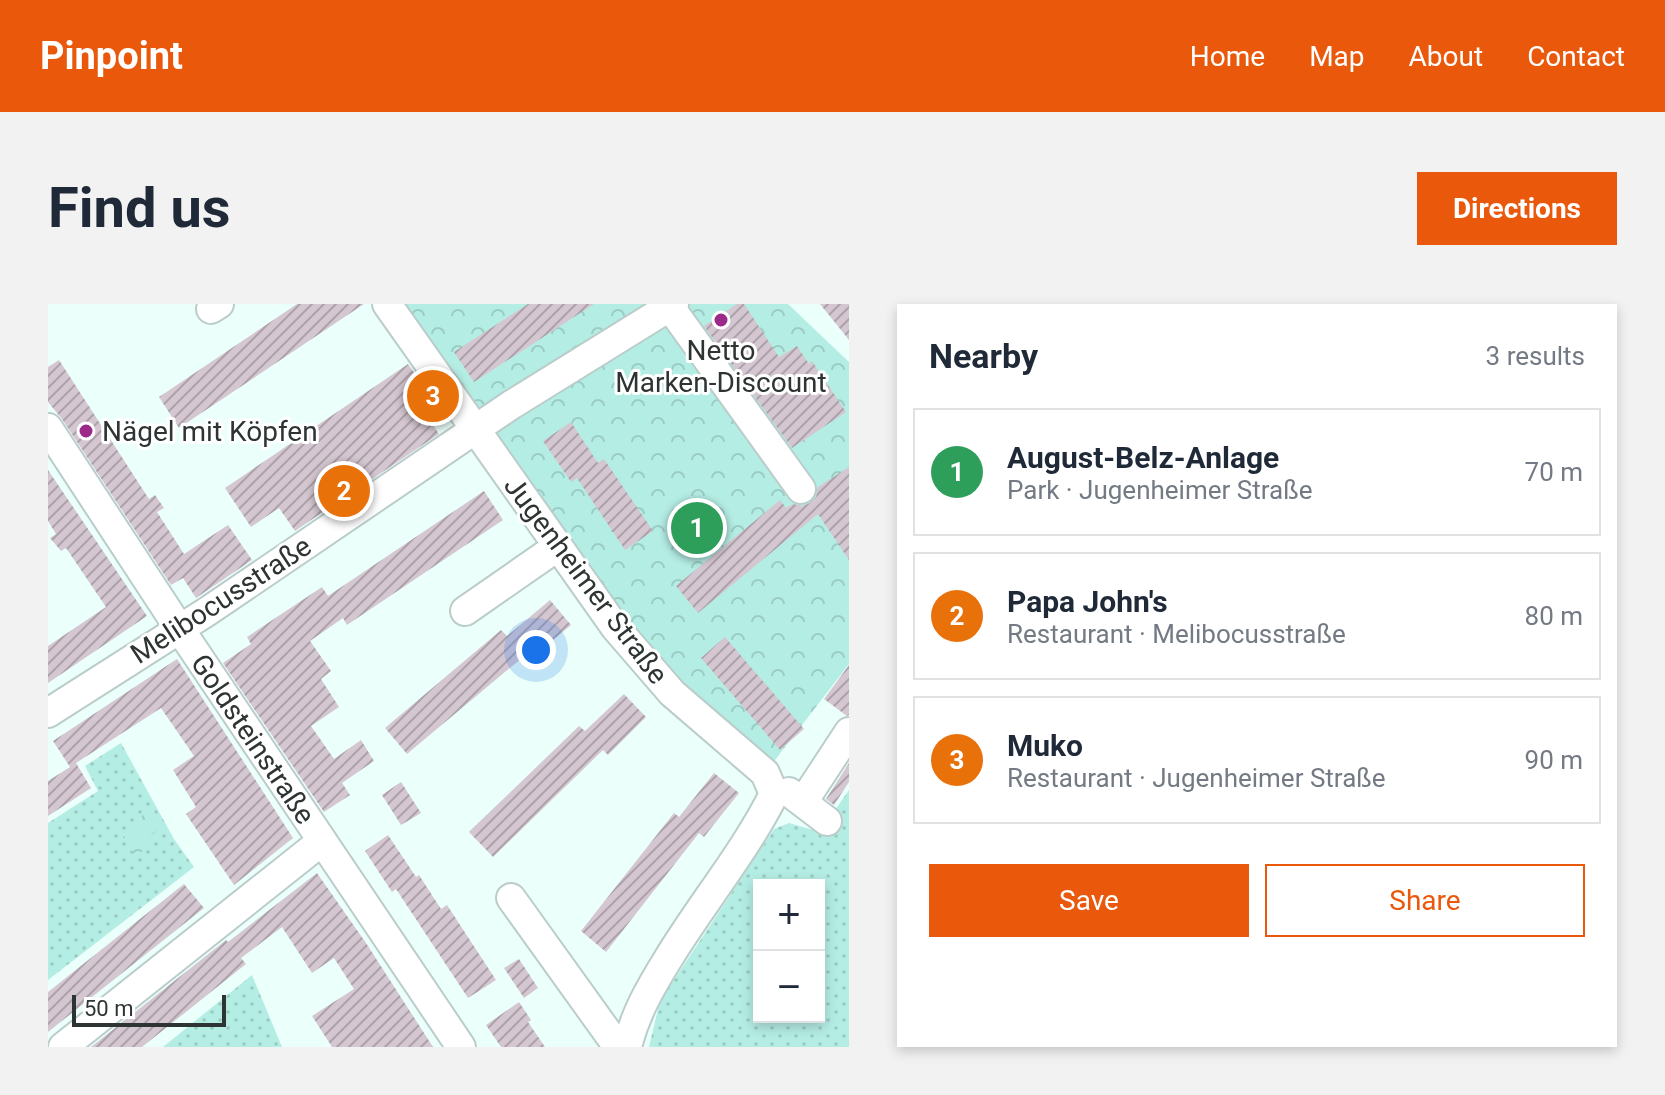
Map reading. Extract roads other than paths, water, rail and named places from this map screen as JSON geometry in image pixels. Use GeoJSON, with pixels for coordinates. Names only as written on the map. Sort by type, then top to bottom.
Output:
{"type":"FeatureCollection","features":[{"type":"Feature","properties":{"kind":"street","name":"Jugenheimer Straße"},"geometry":{"type":"LineString","coordinates":[[387,304],[615,627],[672,693],[765,773],[827,821]]}},
{"type":"Feature","properties":{"kind":"street","name":"Melibocusstraße"},"geometry":{"type":"LineString","coordinates":[[48,713],[208,611],[476,430],[672,305]]}},
{"type":"Feature","properties":{"kind":"street"},"geometry":{"type":"LineString","coordinates":[[672,305],[801,489]]}},
{"type":"Feature","properties":{"kind":"street","name":"Goldsteinstraße"},"geometry":{"type":"LineString","coordinates":[[48,428],[461,1047]]}},
{"type":"Feature","properties":{"kind":"street"},"geometry":{"type":"LineString","coordinates":[[465,611],[557,547]]}},
{"type":"Feature","properties":{"kind":"street"},"geometry":{"type":"LineString","coordinates":[[803,802],[849,732]]}},
{"type":"Feature","properties":{"kind":"street"},"geometry":{"type":"LineString","coordinates":[[627,1047],[644,997],[774,794],[765,773]]}},
{"type":"Feature","properties":{"kind":"street"},"geometry":{"type":"LineString","coordinates":[[63,1047],[322,841]]}},
{"type":"Feature","properties":{"kind":"street"},"geometry":{"type":"LineString","coordinates":[[511,898],[618,1047]]}},
{"type":"Feature","properties":{"kind":"place","name":"Netto Marken-Discount"},"geometry":{"type":"Point","coordinates":[721,320]}},
{"type":"Feature","properties":{"kind":"place","name":"Muko"},"geometry":{"type":"Point","coordinates":[433,396]}},
{"type":"Feature","properties":{"kind":"place","name":"Nägel mit Köpfen"},"geometry":{"type":"Point","coordinates":[86,431]}},
{"type":"Feature","properties":{"kind":"place","name":"Papa John's"},"geometry":{"type":"Point","coordinates":[344,491]}},
{"type":"Feature","properties":{"kind":"place","name":"August-Belz-Anlage"},"geometry":{"type":"Point","coordinates":[697,528]}}]}
